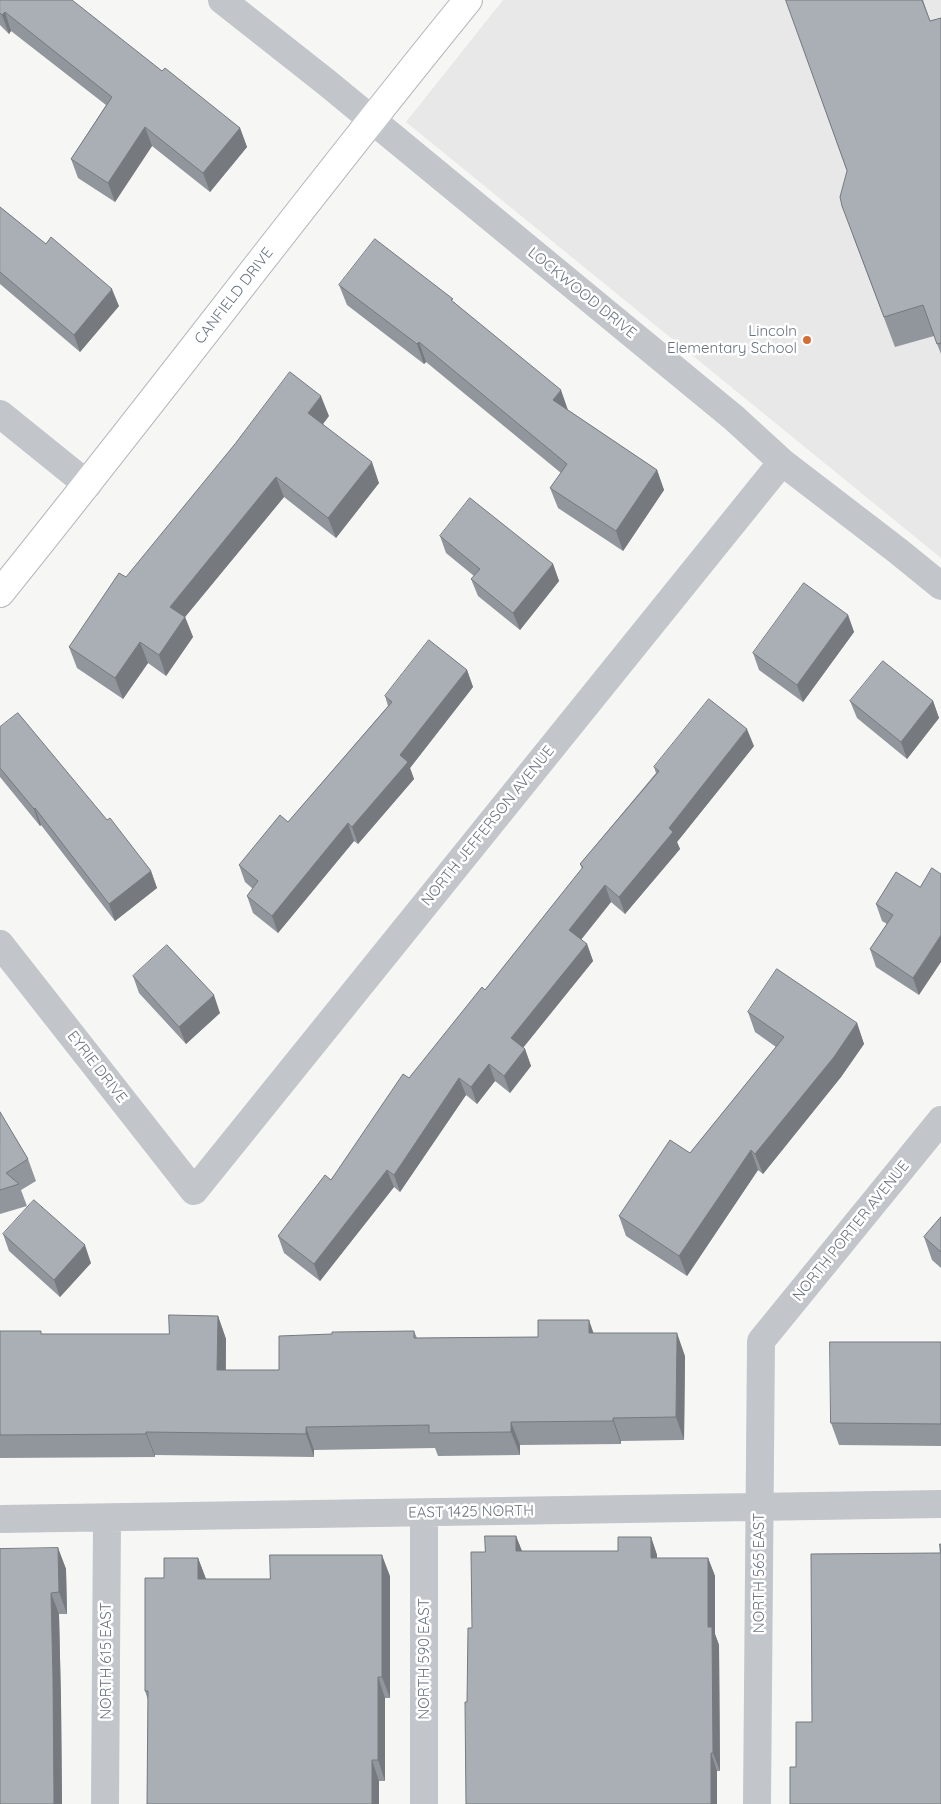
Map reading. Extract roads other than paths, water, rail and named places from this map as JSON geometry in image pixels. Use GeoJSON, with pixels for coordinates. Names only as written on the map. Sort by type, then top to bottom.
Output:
{"type":"FeatureCollection","features":[{"type":"Feature","properties":{"kind":"street","name":"LOCKWOOD DRIVE"},"geometry":{"type":"LineString","coordinates":[[222,0],[371,119],[734,418],[782,462],[941,586]]}},
{"type":"Feature","properties":{"kind":"street","name":"CANFIELD DRIVE"},"geometry":{"type":"LineString","coordinates":[[0,593],[88,485],[371,119],[468,0]]}},
{"type":"Feature","properties":{"kind":"street"},"geometry":{"type":"LineString","coordinates":[[0,414],[88,485]]}},
{"type":"Feature","properties":{"kind":"street","name":"NORTH JEFFERSON AVENUE"},"geometry":{"type":"LineString","coordinates":[[194,1191],[782,462]]}},
{"type":"Feature","properties":{"kind":"street","name":"EYRIE DRIVE"},"geometry":{"type":"LineString","coordinates":[[0,944],[194,1191]]}},
{"type":"Feature","properties":{"kind":"street","name":"NORTH PORTER AVENUE"},"geometry":{"type":"LineString","coordinates":[[761,1341],[941,1120]]}},
{"type":"Feature","properties":{"kind":"street","name":"NORTH 565 EAST"},"geometry":{"type":"LineString","coordinates":[[757,1804],[761,1341]]}},
{"type":"Feature","properties":{"kind":"street","name":"EAST 1425 NORTH"},"geometry":{"type":"LineString","coordinates":[[0,1519],[941,1504]]}},
{"type":"Feature","properties":{"kind":"street","name":"NORTH 590 EAST"},"geometry":{"type":"LineString","coordinates":[[424,1513],[424,1804]]}},
{"type":"Feature","properties":{"kind":"street","name":"NORTH 615 EAST"},"geometry":{"type":"LineString","coordinates":[[105,1804],[107,1518]]}},
{"type":"Feature","properties":{"kind":"place","name":"Lincoln Elementary School"},"geometry":{"type":"Point","coordinates":[807,340]}}]}
